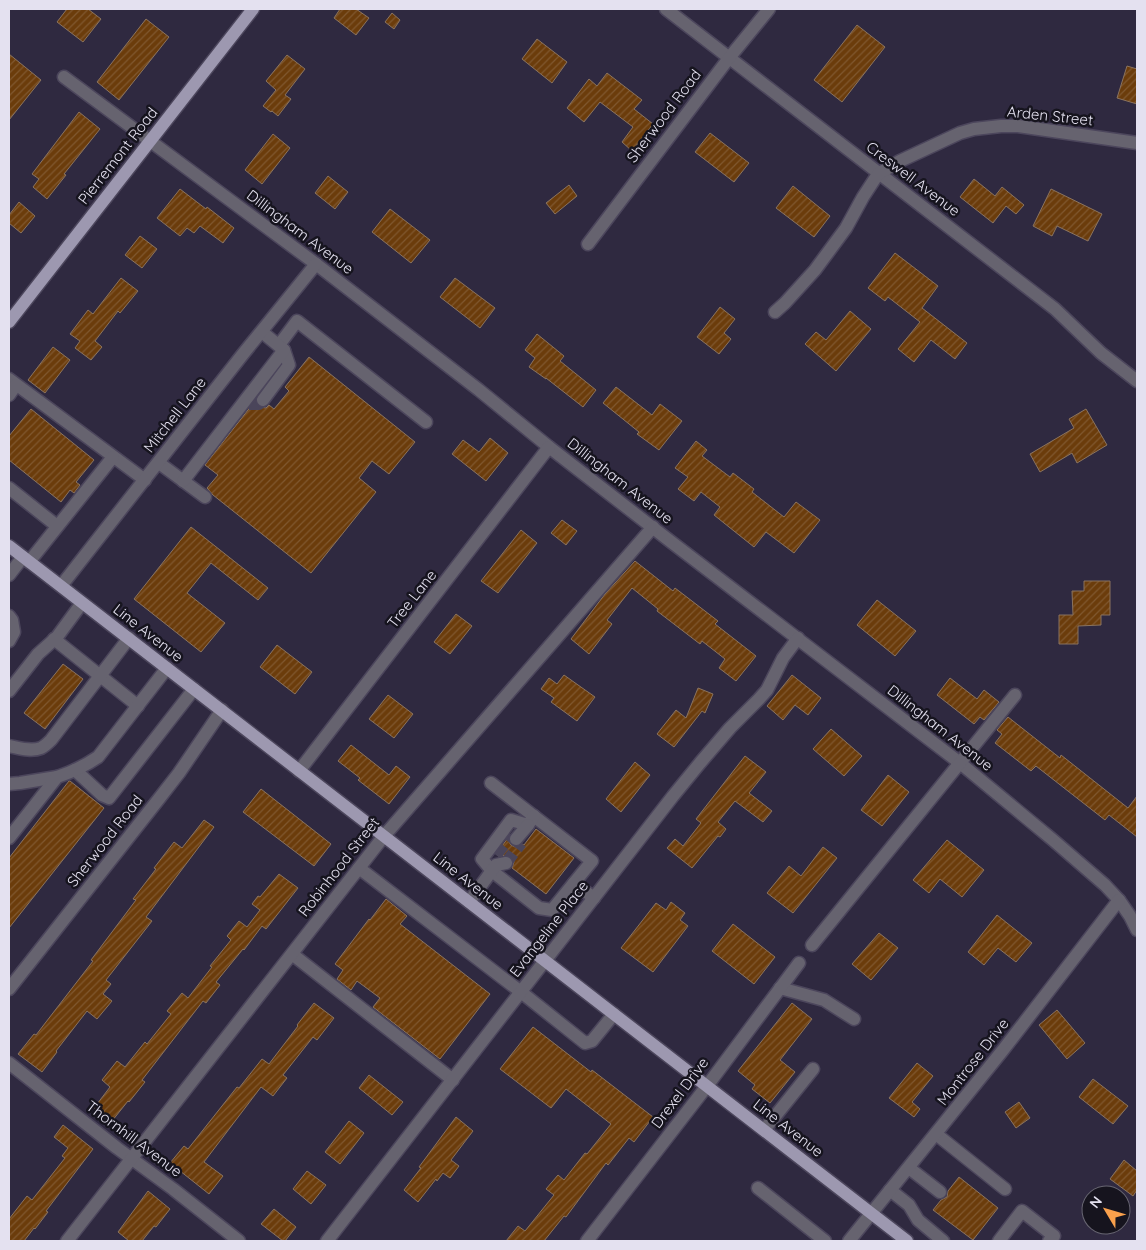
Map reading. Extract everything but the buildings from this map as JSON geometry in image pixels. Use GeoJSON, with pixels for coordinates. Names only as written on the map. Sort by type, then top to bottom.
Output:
{"type":"FeatureCollection","features":[{"type":"Feature","properties":{"kind":"main road","name":"Pierremont Road"},"geometry":{"type":"LineString","coordinates":[[9,322],[253,9]]}},
{"type":"Feature","properties":{"kind":"main road","name":"Line Avenue"},"geometry":{"type":"LineString","coordinates":[[9,546],[907,1241]]}},
{"type":"Feature","properties":{"kind":"street","name":"Creswell Avenue"},"geometry":{"type":"LineString","coordinates":[[666,9],[1055,309],[1101,353],[1137,381]]}},
{"type":"Feature","properties":{"kind":"street","name":"Sherwood Road"},"geometry":{"type":"LineString","coordinates":[[588,244],[768,9]]}},
{"type":"Feature","properties":{"kind":"street","name":"Dillingham Avenue"},"geometry":{"type":"LineString","coordinates":[[64,77],[316,264],[479,390],[549,447],[960,763],[1105,885],[1119,900],[1137,930]]}},
{"type":"Feature","properties":{"kind":"street","name":"Arden Street"},"geometry":{"type":"LineString","coordinates":[[878,174],[900,161],[960,133],[974,129],[1018,126],[1137,143]]}},
{"type":"Feature","properties":{"kind":"street"},"geometry":{"type":"LineString","coordinates":[[775,312],[815,270],[846,228],[878,174]]}},
{"type":"Feature","properties":{"kind":"street","name":"Mitchell Lane"},"geometry":{"type":"LineString","coordinates":[[61,586],[316,264]]}},
{"type":"Feature","properties":{"kind":"street"},"geometry":{"type":"LineString","coordinates":[[281,308],[426,422]]}},
{"type":"Feature","properties":{"kind":"street"},"geometry":{"type":"LineString","coordinates":[[183,481],[246,404],[297,321]]}},
{"type":"Feature","properties":{"kind":"street"},"geometry":{"type":"LineString","coordinates":[[262,332],[282,348],[289,365],[263,400]]}},
{"type":"Feature","properties":{"kind":"street"},"geometry":{"type":"LineString","coordinates":[[11,386],[145,480]]}},
{"type":"Feature","properties":{"kind":"street","name":"Tree Lane"},"geometry":{"type":"LineString","coordinates":[[299,771],[549,447]]}},
{"type":"Feature","properties":{"kind":"street"},"geometry":{"type":"LineString","coordinates":[[9,576],[58,526],[113,456]]}},
{"type":"Feature","properties":{"kind":"street"},"geometry":{"type":"LineString","coordinates":[[159,463],[205,497]]}},
{"type":"Feature","properties":{"kind":"street"},"geometry":{"type":"LineString","coordinates":[[9,488],[58,526]]}},
{"type":"Feature","properties":{"kind":"street","name":"Robinhood Street"},"geometry":{"type":"LineString","coordinates":[[67,1241],[384,836],[653,527]]}},
{"type":"Feature","properties":{"kind":"street"},"geometry":{"type":"LineString","coordinates":[[9,691],[82,603]]}},
{"type":"Feature","properties":{"kind":"street"},"geometry":{"type":"LineString","coordinates":[[9,616],[12,620],[14,632],[9,642]]}},
{"type":"Feature","properties":{"kind":"street"},"geometry":{"type":"LineString","coordinates":[[9,746],[24,749],[43,748],[129,638]]}},
{"type":"Feature","properties":{"kind":"street","name":"Evangeline Place"},"geometry":{"type":"LineString","coordinates":[[327,1241],[700,763],[730,728],[759,699],[783,658],[798,638]]}},
{"type":"Feature","properties":{"kind":"street"},"geometry":{"type":"LineString","coordinates":[[54,639],[138,706]]}},
{"type":"Feature","properties":{"kind":"street"},"geometry":{"type":"LineString","coordinates":[[9,784],[66,774],[98,757],[167,668]]}},
{"type":"Feature","properties":{"kind":"street"},"geometry":{"type":"LineString","coordinates":[[66,774],[109,798],[194,689]]}},
{"type":"Feature","properties":{"kind":"street"},"geometry":{"type":"LineString","coordinates":[[812,945],[1015,695]]}},
{"type":"Feature","properties":{"kind":"street","name":"Sherwood Road"},"geometry":{"type":"LineString","coordinates":[[9,989],[179,773],[222,710]]}},
{"type":"Feature","properties":{"kind":"street"},"geometry":{"type":"LineString","coordinates":[[9,838],[66,774]]}},
{"type":"Feature","properties":{"kind":"street"},"geometry":{"type":"LineString","coordinates":[[491,783],[522,831]]}},
{"type":"Feature","properties":{"kind":"street"},"geometry":{"type":"LineString","coordinates":[[511,820],[522,831],[592,860],[552,910],[539,908],[498,862],[482,859],[511,820]]}},
{"type":"Feature","properties":{"kind":"street"},"geometry":{"type":"LineString","coordinates":[[469,902],[498,862]]}},
{"type":"Feature","properties":{"kind":"street"},"geometry":{"type":"LineString","coordinates":[[359,868],[585,1043],[592,1041],[614,1014]]}},
{"type":"Feature","properties":{"kind":"street"},"geometry":{"type":"LineString","coordinates":[[574,883],[594,898]]}},
{"type":"Feature","properties":{"kind":"street","name":"Montrose Drive"},"geometry":{"type":"LineString","coordinates":[[849,1241],[936,1134],[1119,900]]}},
{"type":"Feature","properties":{"kind":"street"},"geometry":{"type":"LineString","coordinates":[[292,954],[453,1080]]}},
{"type":"Feature","properties":{"kind":"street","name":"Drexel Drive"},"geometry":{"type":"LineString","coordinates":[[587,1241],[799,963]]}},
{"type":"Feature","properties":{"kind":"street"},"geometry":{"type":"LineString","coordinates":[[780,988],[824,1000],[854,1019]]}},
{"type":"Feature","properties":{"kind":"street","name":"Thornhill Avenue"},"geometry":{"type":"LineString","coordinates":[[9,1063],[116,1148],[173,1189],[239,1241]]}},
{"type":"Feature","properties":{"kind":"street"},"geometry":{"type":"LineString","coordinates":[[764,1130],[813,1069]]}},
{"type":"Feature","properties":{"kind":"street"},"geometry":{"type":"LineString","coordinates":[[936,1134],[1005,1189]]}},
{"type":"Feature","properties":{"kind":"street"},"geometry":{"type":"LineString","coordinates":[[909,1168],[940,1192]]}},
{"type":"Feature","properties":{"kind":"street"},"geometry":{"type":"LineString","coordinates":[[758,1188],[825,1241]]}},
{"type":"Feature","properties":{"kind":"street"},"geometry":{"type":"LineString","coordinates":[[890,1190],[909,1205],[918,1220],[943,1241]]}},
{"type":"Feature","properties":{"kind":"street"},"geometry":{"type":"LineString","coordinates":[[999,1241],[1022,1211],[1054,1236],[1050,1241]]}},
{"type":"Feature","properties":{"kind":"tunnel"},"geometry":{"type":"LineString","coordinates":[[249,404],[259,404],[263,400]]}},
{"type":"Feature","properties":{"kind":"tunnel"},"geometry":{"type":"LineString","coordinates":[[496,855],[511,835]]}},
{"type":"Feature","properties":{"kind":"tunnel"},"geometry":{"type":"LineString","coordinates":[[506,863],[521,843]]}}]}
